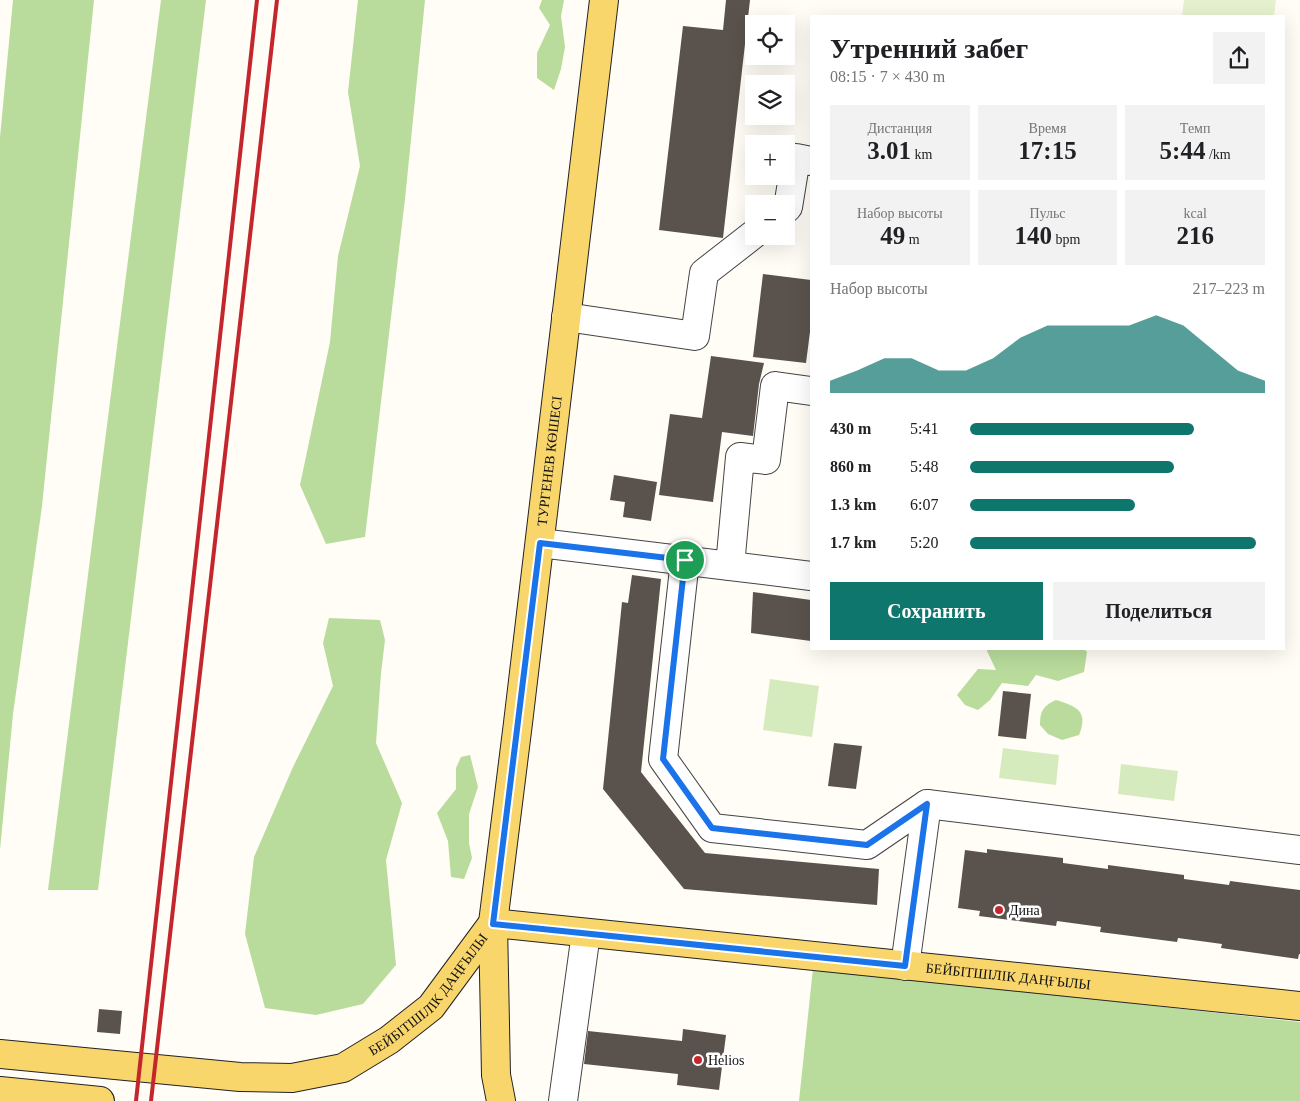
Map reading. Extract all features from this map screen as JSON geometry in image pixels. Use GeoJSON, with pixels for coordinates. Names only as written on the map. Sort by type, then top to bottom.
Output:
{"type":"FeatureCollection","features":[{"type":"Feature","properties":{"kind":"main road","name":"ТУРГЕНЕВ КӨШЕСІ"},"geometry":{"type":"LineString","coordinates":[[501,1101],[496,1075],[493,924],[604,0]]}},
{"type":"Feature","properties":{"kind":"main road","name":"БЕЙБІТШІЛІК ДАҢҒЫЛЫ"},"geometry":{"type":"LineString","coordinates":[[0,1054],[240,1077],[292,1078],[343,1068],[389,1040],[431,1007],[493,924],[1300,1006]]}},
{"type":"Feature","properties":{"kind":"main road"},"geometry":{"type":"LineString","coordinates":[[0,1091],[100,1101]]}},
{"type":"Feature","properties":{"kind":"lane"},"geometry":{"type":"LineString","coordinates":[[790,195],[796,158],[810,161]]}},
{"type":"Feature","properties":{"kind":"lane"},"geometry":{"type":"LineString","coordinates":[[566,317],[695,336],[704,273],[745,241]]}},
{"type":"Feature","properties":{"kind":"lane"},"geometry":{"type":"LineString","coordinates":[[730,566],[740,457],[766,460],[775,386],[810,392]]}},
{"type":"Feature","properties":{"kind":"lane"},"geometry":{"type":"LineString","coordinates":[[540,543],[810,576]]}},
{"type":"Feature","properties":{"kind":"lane"},"geometry":{"type":"LineString","coordinates":[[685,560],[663,759],[712,828],[867,845],[927,804],[1300,850]]}},
{"type":"Feature","properties":{"kind":"lane"},"geometry":{"type":"LineString","coordinates":[[905,966],[927,804]]}},
{"type":"Feature","properties":{"kind":"lane"},"geometry":{"type":"LineString","coordinates":[[563,1101],[586,933]]}},
{"type":"Feature","properties":{"kind":"green space"},"geometry":{"type":"Polygon","coordinates":[[[13,0],[94,0],[42,506],[13,714],[0,850],[0,137],[13,0]]]}},
{"type":"Feature","properties":{"kind":"green space"},"geometry":{"type":"Polygon","coordinates":[[[161,0],[206,0],[98,890],[48,890],[161,0]]]}},
{"type":"Feature","properties":{"kind":"green space"},"geometry":{"type":"Polygon","coordinates":[[[358,0],[425,0],[405,199],[365,537],[326,544],[300,485],[330,342],[338,256],[360,166],[348,92],[358,0]]]}},
{"type":"Feature","properties":{"kind":"green space"},"geometry":{"type":"Polygon","coordinates":[[[542,0],[564,0],[561,16],[565,47],[561,69],[554,90],[537,78],[537,53],[550,25],[539,8],[542,0]]]}},
{"type":"Feature","properties":{"kind":"green space"},"geometry":{"type":"Polygon","coordinates":[[[1184,0],[1276,0],[1274,15],[1182,15],[1184,0]]]}},
{"type":"Feature","properties":{"kind":"green space"},"geometry":{"type":"Polygon","coordinates":[[[329,618],[380,620],[385,640],[376,743],[402,803],[386,860],[396,965],[363,1004],[316,1015],[265,1008],[245,934],[254,857],[293,767],[333,686],[323,643],[329,618]]]}},
{"type":"Feature","properties":{"kind":"green space"},"geometry":{"type":"Polygon","coordinates":[[[1085,650],[1087,652],[1084,672],[1058,681],[1036,675],[1028,686],[1002,683],[990,700],[978,710],[965,705],[957,695],[978,669],[996,670],[987,651],[1085,650]]]}},
{"type":"Feature","properties":{"kind":"green space"},"geometry":{"type":"Polygon","coordinates":[[[770,679],[819,686],[812,737],[763,730],[770,679]]]}},
{"type":"Feature","properties":{"kind":"green space"},"geometry":{"type":"Polygon","coordinates":[[[1056,700],[1075,707],[1079,711],[1082,727],[1079,735],[1062,740],[1048,734],[1040,725],[1043,709],[1056,700]]]}},
{"type":"Feature","properties":{"kind":"green space"},"geometry":{"type":"Polygon","coordinates":[[[1003,748],[1059,755],[1056,785],[999,778],[1003,748]]]}},
{"type":"Feature","properties":{"kind":"green space"},"geometry":{"type":"Polygon","coordinates":[[[470,755],[478,787],[469,814],[469,843],[472,858],[464,879],[451,877],[448,841],[437,813],[456,789],[456,768],[461,757],[470,755]]]}},
{"type":"Feature","properties":{"kind":"green space"},"geometry":{"type":"Polygon","coordinates":[[[1121,764],[1178,771],[1174,801],[1118,794],[1121,764]]]}},
{"type":"Feature","properties":{"kind":"green space"},"geometry":{"type":"Polygon","coordinates":[[[813,968],[1300,1022],[1300,1101],[799,1101],[813,968]]]}},
{"type":"Feature","properties":{"kind":"building"},"geometry":{"type":"Polygon","coordinates":[[[726,0],[750,0],[748,15],[745,15],[745,44],[723,238],[659,230],[683,26],[723,30],[726,0]]]}},
{"type":"Feature","properties":{"kind":"building"},"geometry":{"type":"Polygon","coordinates":[[[763,274],[810,280],[810,332],[806,363],[753,357],[763,274]]]}},
{"type":"Feature","properties":{"kind":"building"},"geometry":{"type":"Polygon","coordinates":[[[711,356],[764,363],[759,384],[753,436],[722,432],[713,502],[659,495],[670,414],[702,418],[711,356]]]}},
{"type":"Feature","properties":{"kind":"building"},"geometry":{"type":"Polygon","coordinates":[[[614,475],[657,482],[651,521],[623,517],[625,502],[610,500],[614,475]]]}},
{"type":"Feature","properties":{"kind":"building"},"geometry":{"type":"Polygon","coordinates":[[[632,575],[661,579],[641,772],[705,853],[879,869],[877,905],[684,889],[603,789],[622,602],[628,603],[632,575]]]}},
{"type":"Feature","properties":{"kind":"building"},"geometry":{"type":"Polygon","coordinates":[[[753,592],[810,600],[810,641],[751,633],[753,592]]]}},
{"type":"Feature","properties":{"kind":"building"},"geometry":{"type":"Polygon","coordinates":[[[1003,691],[1031,694],[1026,739],[998,736],[1003,691]]]}},
{"type":"Feature","properties":{"kind":"building"},"geometry":{"type":"Polygon","coordinates":[[[834,743],[862,746],[856,789],[828,786],[834,743]]]}},
{"type":"Feature","properties":{"kind":"building"},"geometry":{"type":"Polygon","coordinates":[[[987,849],[1063,858],[1063,863],[1108,869],[1108,865],[1184,875],[1184,879],[1229,885],[1230,881],[1300,890],[1300,954],[1298,959],[1221,948],[1222,944],[1178,938],[1177,942],[1100,932],[1101,927],[1057,921],[1056,926],[979,916],[980,911],[958,908],[965,850],[987,853],[987,849]]]}},
{"type":"Feature","properties":{"kind":"building"},"geometry":{"type":"Polygon","coordinates":[[[99,1009],[122,1011],[120,1034],[97,1032],[99,1009]]]}},
{"type":"Feature","properties":{"kind":"building"},"geometry":{"type":"Polygon","coordinates":[[[683,1029],[726,1035],[719,1090],[677,1085],[678,1074],[584,1064],[588,1031],[682,1041],[683,1029]]]}},
{"type":"Feature","properties":{"kind":"railway"},"geometry":{"type":"LineString","coordinates":[[136,1101],[257,0]]}},
{"type":"Feature","properties":{"kind":"railway"},"geometry":{"type":"LineString","coordinates":[[151,1101],[277,0]]}},
{"type":"Feature","properties":{"kind":"place","name":"Дина"},"geometry":{"type":"Point","coordinates":[999,910]}},
{"type":"Feature","properties":{"kind":"place","name":"Helios"},"geometry":{"type":"Point","coordinates":[698,1060]}},
{"type":"Feature","properties":{"kind":"route"},"geometry":{"type":"LineString","coordinates":[[540,543],[685,560],[663,759],[712,828],[867,845],[927,804],[905,966],[493,924],[540,543]]}}]}
